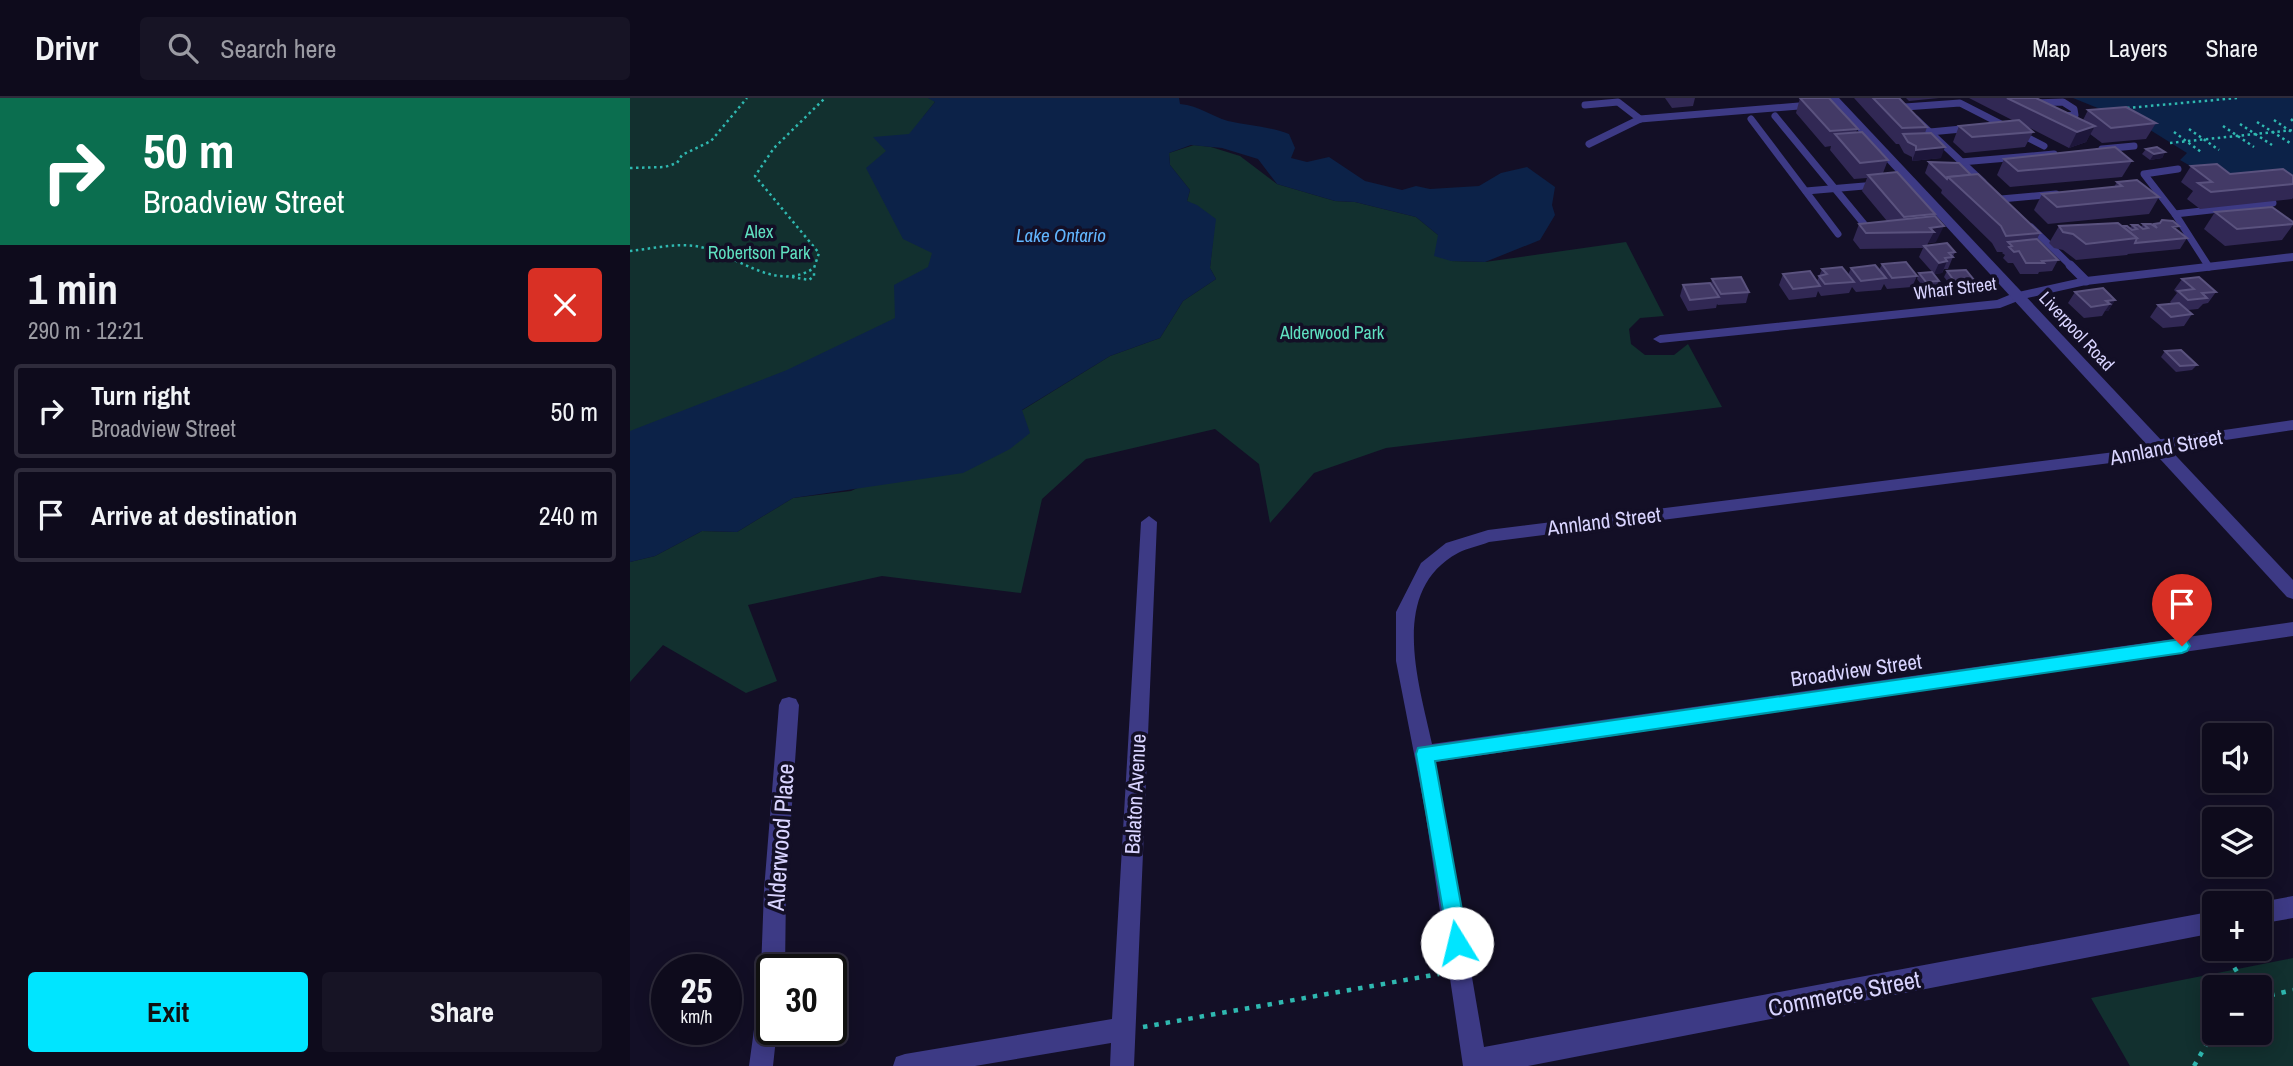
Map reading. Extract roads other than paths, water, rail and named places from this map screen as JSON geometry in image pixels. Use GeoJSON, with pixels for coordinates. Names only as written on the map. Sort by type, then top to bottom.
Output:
{"type":"FeatureCollection","features":[{"type":"Feature","properties":{"kind":"street","name":"Liverpool Road"},"geometry":{"type":"LineString","coordinates":[[1835,100],[1904,182],[2019,296],[2293,592]]}},
{"type":"Feature","properties":{"kind":"street","name":"Wharf Street"},"geometry":{"type":"LineString","coordinates":[[1660,339],[2000,304],[2019,296],[2086,281],[2293,257]]}},
{"type":"Feature","properties":{"kind":"street","name":"Annland Street"},"geometry":{"type":"LineString","coordinates":[[1475,1063],[1425,754],[1405,661],[1405,612],[1427,568],[1452,548],[1488,536],[2134,455],[2155,445],[2293,425]]}},
{"type":"Feature","properties":{"kind":"street","name":"Balaton Avenue"},"geometry":{"type":"LineString","coordinates":[[1122,1066],[1149,522]]}},
{"type":"Feature","properties":{"kind":"street","name":"Broadview Street"},"geometry":{"type":"LineString","coordinates":[[1425,754],[2293,629]]}},
{"type":"Feature","properties":{"kind":"street","name":"Alderwood Place"},"geometry":{"type":"LineString","coordinates":[[773,954],[775,890],[789,705]]}},
{"type":"Feature","properties":{"kind":"street"},"geometry":{"type":"LineString","coordinates":[[2272,911],[2293,907]]}},
{"type":"Feature","properties":{"kind":"street","name":"Commerce Street"},"geometry":{"type":"LineString","coordinates":[[1475,1063],[2202,924]]}},
{"type":"Feature","properties":{"kind":"street"},"geometry":{"type":"LineString","coordinates":[[905,1066],[1100,1031],[1124,1030]]}},
{"type":"Feature","properties":{"kind":"street"},"geometry":{"type":"LineString","coordinates":[[761,1066],[762,1045]]}},
{"type":"Feature","properties":{"kind":"lane"},"geometry":{"type":"LineString","coordinates":[[1895,98],[2011,208]]}},
{"type":"Feature","properties":{"kind":"lane"},"geometry":{"type":"LineString","coordinates":[[2023,98],[2033,103],[2063,117],[2075,115],[2074,109],[2063,102],[2033,103]]}},
{"type":"Feature","properties":{"kind":"lane"},"geometry":{"type":"LineString","coordinates":[[1589,144],[1640,119],[1835,100]]}},
{"type":"Feature","properties":{"kind":"lane"},"geometry":{"type":"LineString","coordinates":[[1585,105],[1618,102],[1640,119]]}},
{"type":"Feature","properties":{"kind":"lane"},"geometry":{"type":"LineString","coordinates":[[1905,107],[1960,103],[2044,146]]}},
{"type":"Feature","properties":{"kind":"lane"},"geometry":{"type":"LineString","coordinates":[[1775,116],[1869,230]]}},
{"type":"Feature","properties":{"kind":"lane"},"geometry":{"type":"LineString","coordinates":[[1751,119],[1838,234]]}},
{"type":"Feature","properties":{"kind":"lane"},"geometry":{"type":"LineString","coordinates":[[1990,126],[2003,125]]}},
{"type":"Feature","properties":{"kind":"lane"},"geometry":{"type":"LineString","coordinates":[[1930,132],[1978,127]]}},
{"type":"Feature","properties":{"kind":"lane"},"geometry":{"type":"LineString","coordinates":[[2094,150],[2134,146]]}},
{"type":"Feature","properties":{"kind":"lane"},"geometry":{"type":"LineString","coordinates":[[1961,162],[2067,152]]}},
{"type":"Feature","properties":{"kind":"lane"},"geometry":{"type":"LineString","coordinates":[[2178,169],[2144,174],[2175,214],[2209,267]]}},
{"type":"Feature","properties":{"kind":"lane"},"geometry":{"type":"LineString","coordinates":[[1807,191],[1885,184]]}},
{"type":"Feature","properties":{"kind":"lane"},"geometry":{"type":"LineString","coordinates":[[2001,199],[2071,192]]}},
{"type":"Feature","properties":{"kind":"lane"},"geometry":{"type":"LineString","coordinates":[[2175,214],[2273,203]]}},
{"type":"Feature","properties":{"kind":"lane"},"geometry":{"type":"LineString","coordinates":[[2020,217],[2086,281]]}},
{"type":"Feature","properties":{"kind":"water","name":"Lake Ontario"},"geometry":{"type":"Polygon","coordinates":[[[928,98],[1179,98],[1180,104],[1228,121],[1289,134],[1295,148],[1291,158],[1307,162],[1329,157],[1365,181],[1402,190],[1416,186],[1430,189],[1479,186],[1501,173],[1527,167],[1555,187],[1552,205],[1555,215],[1540,240],[1485,262],[1451,261],[1434,256],[1438,235],[1416,217],[1355,202],[1335,201],[1277,184],[1258,159],[1222,148],[1191,145],[1169,153],[1170,165],[1190,190],[1187,201],[1216,219],[1210,268],[1216,279],[1183,301],[1160,338],[1110,356],[1022,410],[1030,433],[1010,449],[963,473],[793,498],[737,532],[702,531],[655,556],[630,562],[630,431],[787,370],[895,318],[894,285],[928,267],[932,253],[903,239],[866,168],[886,151],[873,137],[909,134],[935,102],[928,98]]]}},
{"type":"Feature","properties":{"kind":"water"},"geometry":{"type":"Polygon","coordinates":[[[2073,98],[2293,98],[2293,190],[2222,184],[2180,160],[2187,153],[2147,128],[2073,98]]]}},
{"type":"Feature","properties":{"kind":"park label","name":"Alex Robertson Park"},"geometry":{"type":"Point","coordinates":[759,241]}},
{"type":"Feature","properties":{"kind":"park label","name":"Alderwood Park"},"geometry":{"type":"Point","coordinates":[1332,332]}}]}
